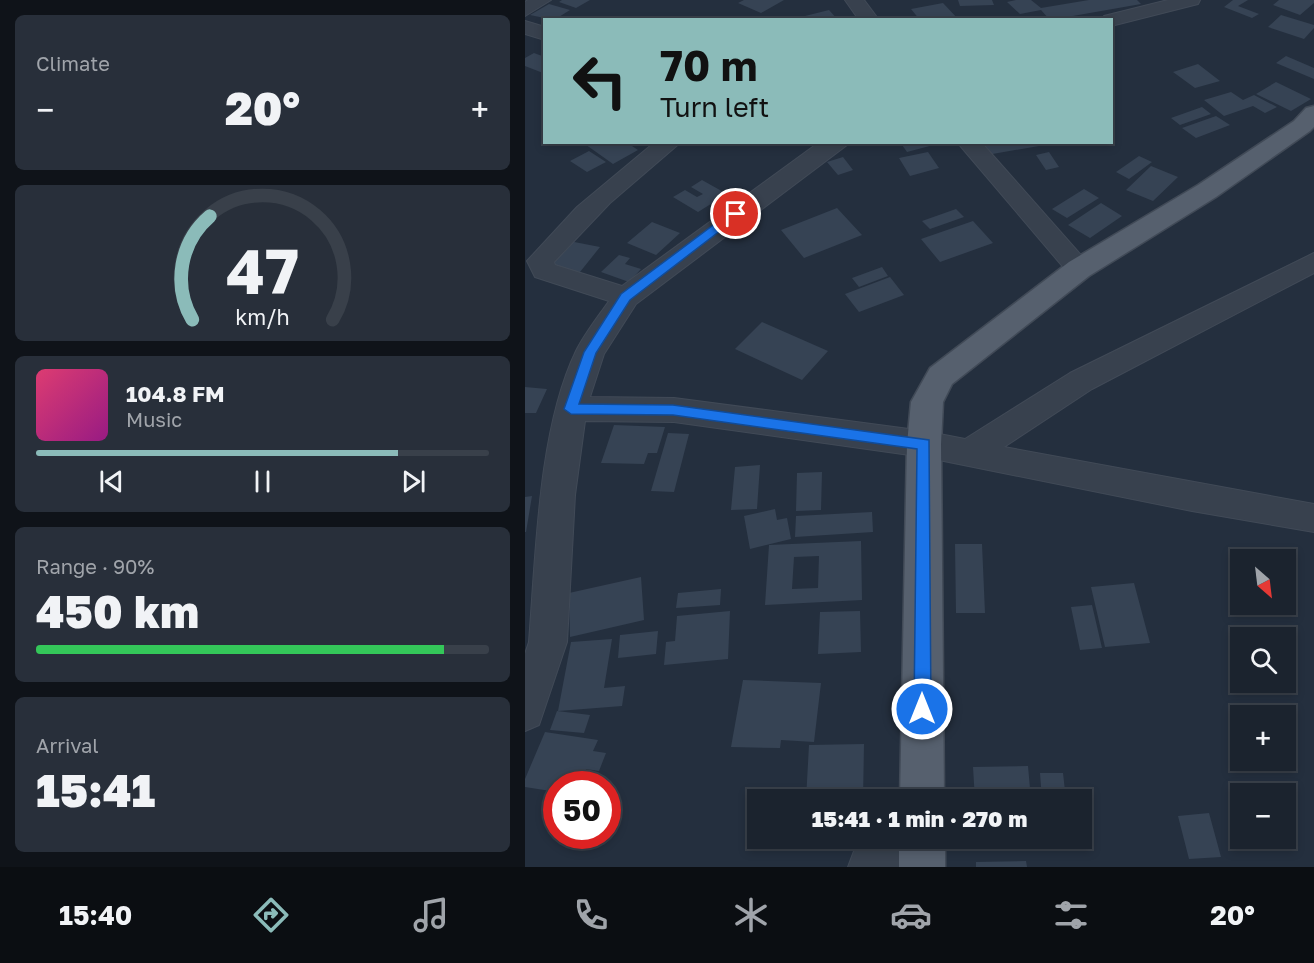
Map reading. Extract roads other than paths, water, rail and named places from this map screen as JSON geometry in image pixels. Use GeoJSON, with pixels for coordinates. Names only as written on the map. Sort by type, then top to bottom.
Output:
{"type":"FeatureCollection","features":[{"type":"Feature","properties":{"kind":"main road"},"geometry":{"type":"LineString","coordinates":[[922,789],[924,444],[927,402],[941,376],[1079,269],[1206,191],[1302,126],[1314,113]]}},
{"type":"Feature","properties":{"kind":"street"},"geometry":{"type":"LineString","coordinates":[[525,10],[541,0]]}},
{"type":"Feature","properties":{"kind":"street"},"geometry":{"type":"LineString","coordinates":[[854,0],[868,18]]}},
{"type":"Feature","properties":{"kind":"street"},"geometry":{"type":"LineString","coordinates":[[1113,20],[1191,0]]}},
{"type":"Feature","properties":{"kind":"street"},"geometry":{"type":"LineString","coordinates":[[525,27],[543,33]]}},
{"type":"Feature","properties":{"kind":"street"},"geometry":{"type":"LineString","coordinates":[[626,297],[558,278],[544,272],[540,261],[564,233],[616,183],[668,144]]}},
{"type":"Feature","properties":{"kind":"street"},"geometry":{"type":"LineString","coordinates":[[525,711],[571,409],[590,352],[626,297],[822,151],[836,144]]}},
{"type":"Feature","properties":{"kind":"street"},"geometry":{"type":"LineString","coordinates":[[970,144],[1079,269]]}},
{"type":"Feature","properties":{"kind":"street"},"geometry":{"type":"LineString","coordinates":[[969,453],[1081,381],[1314,262]]}},
{"type":"Feature","properties":{"kind":"street"},"geometry":{"type":"LineString","coordinates":[[571,409],[673,410],[924,444],[1314,518]]}},
{"type":"Feature","properties":{"kind":"street"},"geometry":{"type":"LineString","coordinates":[[870,867],[922,852]]}}]}
